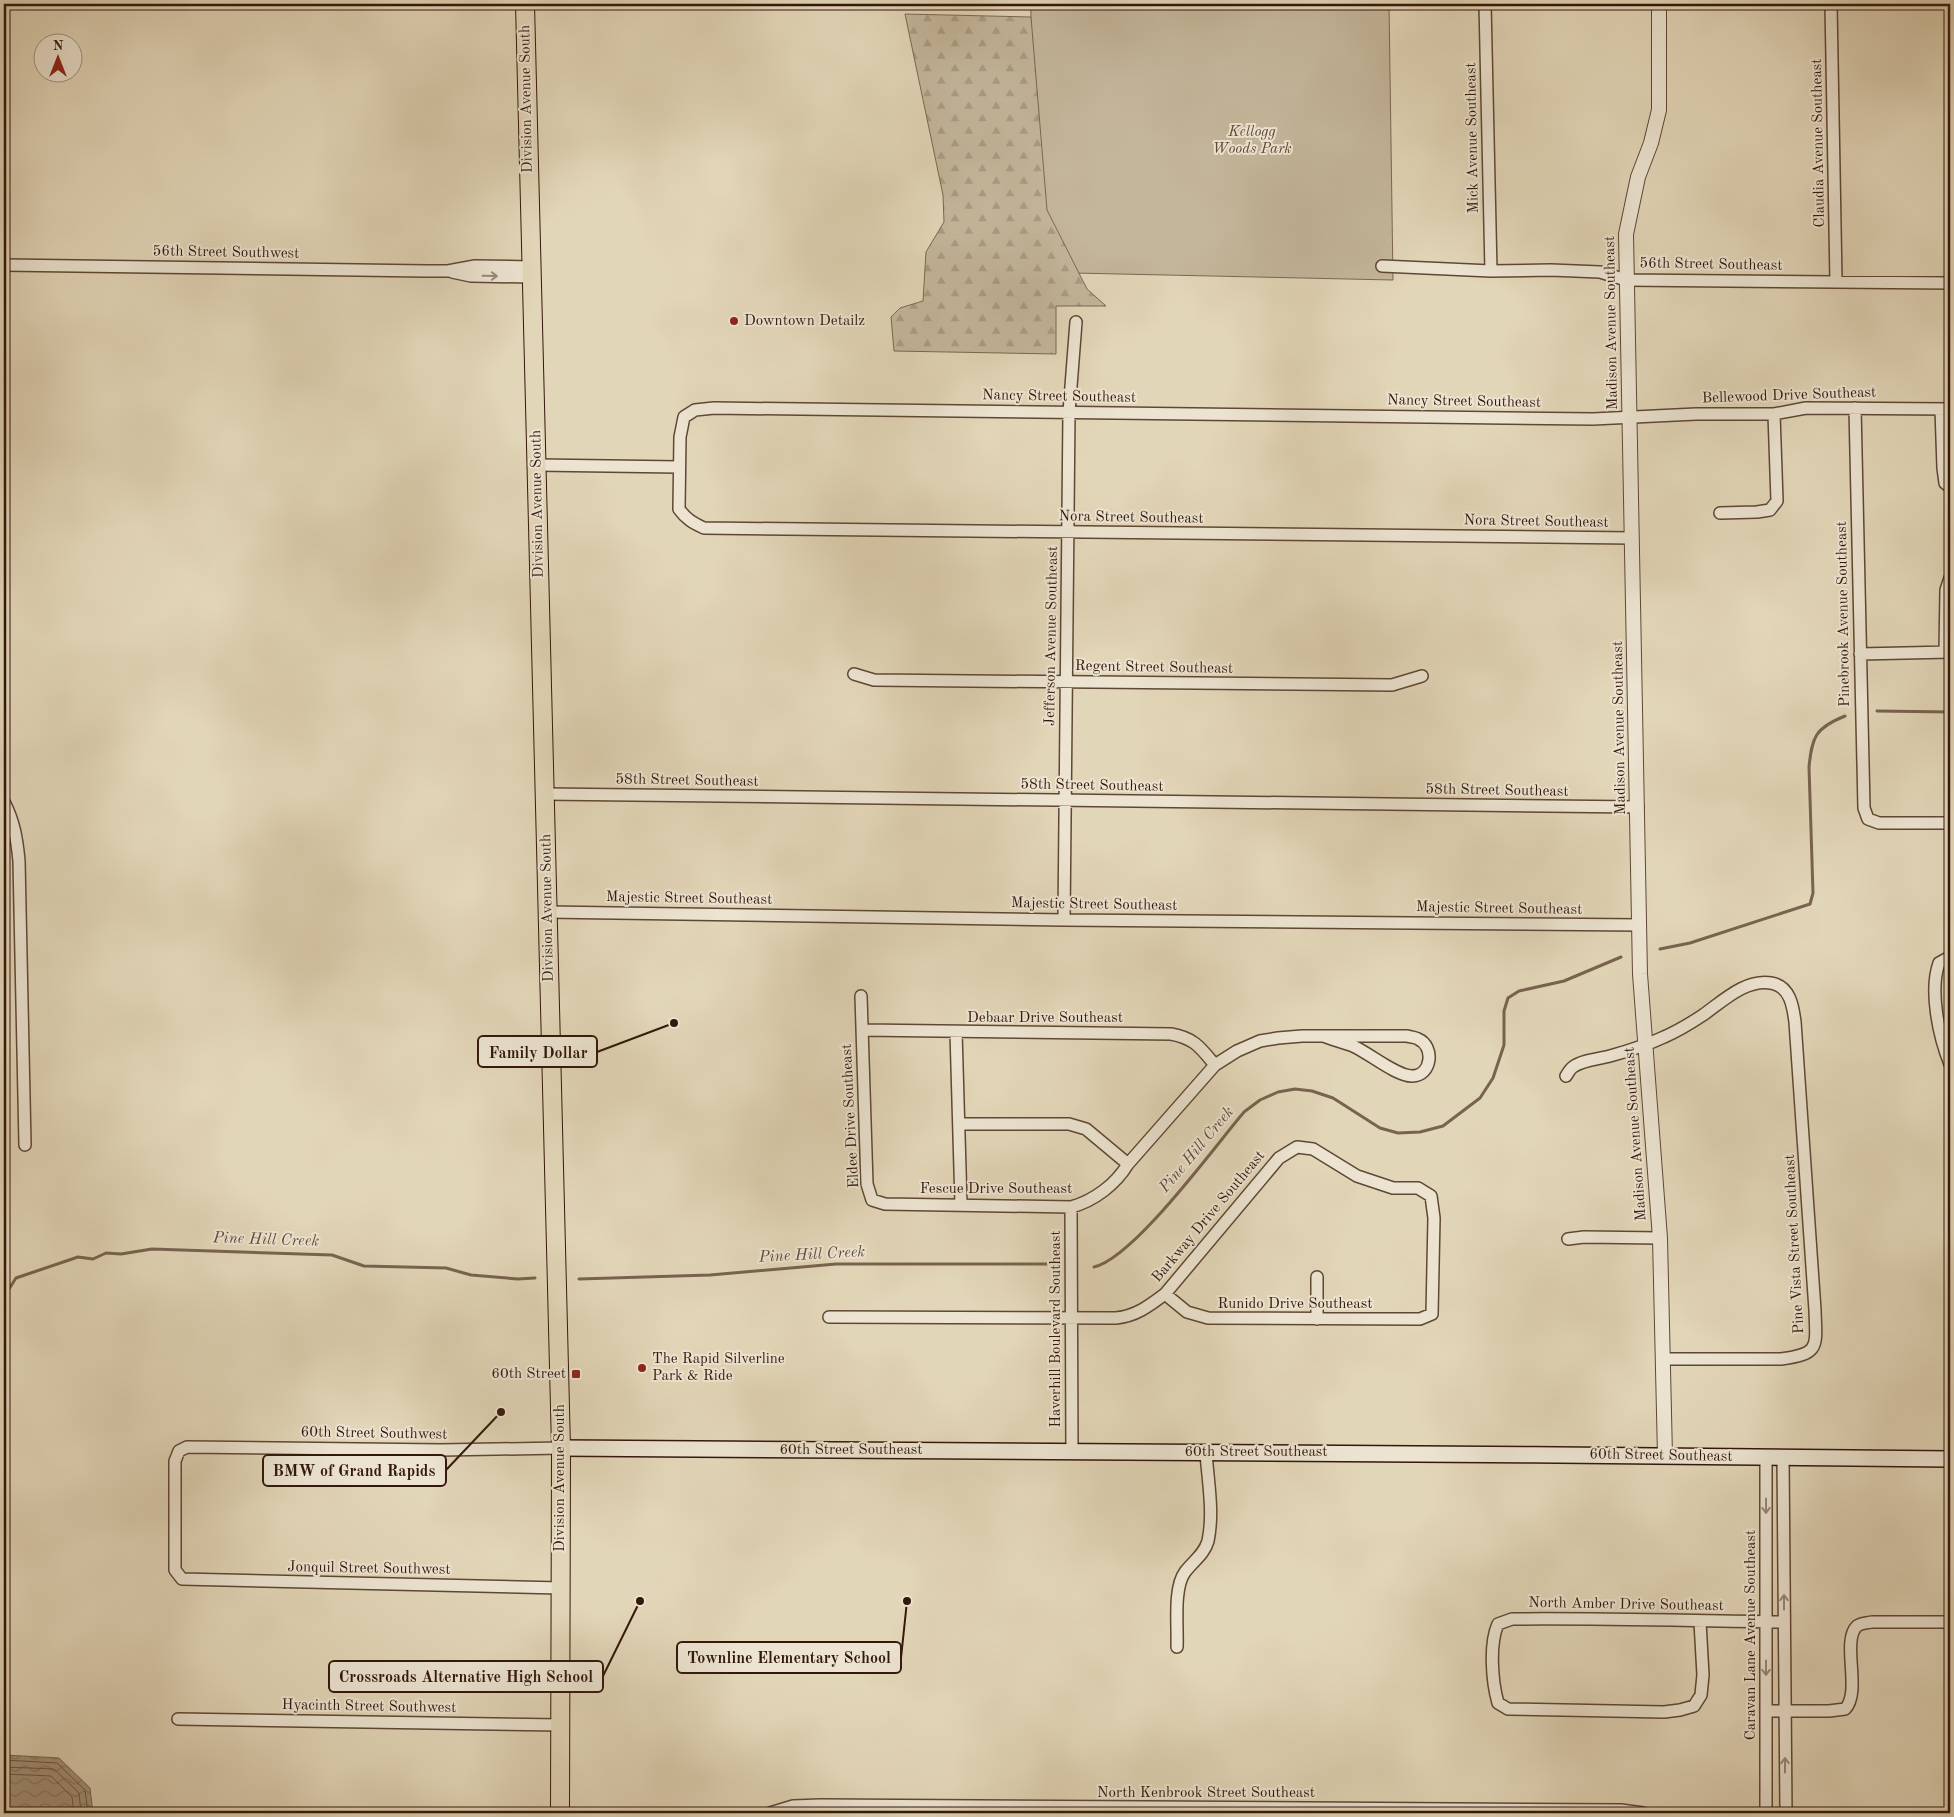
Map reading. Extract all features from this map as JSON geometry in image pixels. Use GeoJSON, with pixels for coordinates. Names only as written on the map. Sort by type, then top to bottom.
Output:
{"type":"FeatureCollection","features":[{"type":"Feature","properties":{"kind":"main road","name":"Division Avenue South"},"geometry":{"type":"LineString","coordinates":[[525,4],[561,1448],[560,1813]]}},
{"type":"Feature","properties":{"kind":"main road","name":"60th Street Southeast"},"geometry":{"type":"LineString","coordinates":[[561,1448],[1206,1453],[1329,1452],[1950,1459]]}},
{"type":"Feature","properties":{"kind":"street","name":"Mick Avenue Southeast"},"geometry":{"type":"LineString","coordinates":[[1485,4],[1490,271]]}},
{"type":"Feature","properties":{"kind":"street","name":"Madison Avenue Southeast"},"geometry":{"type":"LineString","coordinates":[[1659,4],[1659,110],[1651,143],[1638,177],[1626,234],[1626,280],[1640,974],[1660,1238],[1665,1456]]}},
{"type":"Feature","properties":{"kind":"street","name":"Claudia Avenue Southeast"},"geometry":{"type":"LineString","coordinates":[[1831,4],[1836,282]]}},
{"type":"Feature","properties":{"kind":"street","name":"56th Street Southwest"},"geometry":{"type":"LineString","coordinates":[[4,265],[448,271],[471,266],[532,272]]}},
{"type":"Feature","properties":{"kind":"street","name":"56th Street Southeast"},"geometry":{"type":"LineString","coordinates":[[1382,266],[1490,271],[1551,270],[1600,272],[1626,280],[1950,283]]}},
{"type":"Feature","properties":{"kind":"street","name":"Jefferson Avenue Southeast"},"geometry":{"type":"LineString","coordinates":[[1064,920],[1069,412],[1076,322]]}},
{"type":"Feature","properties":{"kind":"street","name":"Bellewood Drive Southeast"},"geometry":{"type":"LineString","coordinates":[[1629,416],[1774,414],[1806,408],[1946,409]]}},
{"type":"Feature","properties":{"kind":"street","name":"Pinebrook Avenue Southeast"},"geometry":{"type":"LineString","coordinates":[[1855,408],[1864,808],[1868,819],[1879,823],[1950,823]]}},
{"type":"Feature","properties":{"kind":"street"},"geometry":{"type":"LineString","coordinates":[[1946,409],[1943,468],[1945,483],[1950,487]]}},
{"type":"Feature","properties":{"kind":"street","name":"Nancy Street Southeast"},"geometry":{"type":"LineString","coordinates":[[679,467],[680,437],[684,417],[695,410],[1069,412],[1593,419],[1629,416]]}},
{"type":"Feature","properties":{"kind":"street"},"geometry":{"type":"LineString","coordinates":[[1720,513],[1770,510],[1777,501],[1774,414]]}},
{"type":"Feature","properties":{"kind":"street"},"geometry":{"type":"LineString","coordinates":[[537,465],[679,467]]}},
{"type":"Feature","properties":{"kind":"street","name":"Nora Street Southeast"},"geometry":{"type":"LineString","coordinates":[[679,467],[679,509],[684,517],[704,528],[1632,538]]}},
{"type":"Feature","properties":{"kind":"street"},"geometry":{"type":"LineString","coordinates":[[1860,654],[1948,652],[1946,590],[1950,578]]}},
{"type":"Feature","properties":{"kind":"street","name":"Regent Street Southeast"},"geometry":{"type":"LineString","coordinates":[[854,674],[874,680],[1392,686],[1422,676]]}},
{"type":"Feature","properties":{"kind":"street","name":"58th Street Southeast"},"geometry":{"type":"LineString","coordinates":[[545,794],[1638,807]]}},
{"type":"Feature","properties":{"kind":"street"},"geometry":{"type":"LineString","coordinates":[[4,802],[12,816],[19,861],[24,1145]]}},
{"type":"Feature","properties":{"kind":"street","name":"Majestic Street Southeast"},"geometry":{"type":"LineString","coordinates":[[548,912],[1064,920],[1640,925]]}},
{"type":"Feature","properties":{"kind":"street"},"geometry":{"type":"LineString","coordinates":[[1950,957],[1939,963],[1936,972],[1936,1004],[1944,1048],[1950,1064]]}},
{"type":"Feature","properties":{"kind":"street","name":"Pine Vista Street Southeast"},"geometry":{"type":"LineString","coordinates":[[1646,1044],[1685,1027],[1739,990],[1761,983],[1772,983],[1782,987],[1788,995],[1795,1022],[1815,1310],[1815,1343],[1809,1353],[1799,1357],[1782,1359],[1662,1359]]}},
{"type":"Feature","properties":{"kind":"street","name":"Eldee Drive Southeast"},"geometry":{"type":"LineString","coordinates":[[861,996],[867,1184],[872,1200]]}},
{"type":"Feature","properties":{"kind":"street","name":"Debaar Drive Southeast"},"geometry":{"type":"LineString","coordinates":[[862,1030],[1171,1034],[1184,1036],[1192,1040],[1199,1045],[1215,1065]]}},
{"type":"Feature","properties":{"kind":"street"},"geometry":{"type":"LineString","coordinates":[[956,1032],[961,1204]]}},
{"type":"Feature","properties":{"kind":"street","name":"Fescue Drive Southeast"},"geometry":{"type":"LineString","coordinates":[[872,1200],[885,1204],[1071,1207],[1082,1204],[1121,1176],[1128,1164],[1215,1065],[1236,1051],[1260,1042],[1286,1037],[1323,1036],[1413,1037],[1419,1039],[1428,1049],[1429,1061],[1424,1071],[1418,1075],[1410,1076],[1400,1073],[1353,1047],[1323,1036]]}},
{"type":"Feature","properties":{"kind":"street"},"geometry":{"type":"LineString","coordinates":[[1566,1076],[1574,1066],[1646,1044]]}},
{"type":"Feature","properties":{"kind":"street"},"geometry":{"type":"LineString","coordinates":[[959,1124],[1069,1124],[1086,1129],[1128,1164]]}},
{"type":"Feature","properties":{"kind":"street","name":"Barkway Drive Southeast"},"geometry":{"type":"LineString","coordinates":[[828,1316],[1116,1318],[1134,1315],[1164,1294],[1279,1158],[1297,1147],[1312,1149],[1357,1176],[1393,1188],[1418,1188],[1431,1196],[1434,1218],[1432,1314]]}},
{"type":"Feature","properties":{"kind":"street","name":"Haverhill Boulevard Southeast"},"geometry":{"type":"LineString","coordinates":[[1071,1207],[1072,1451]]}},
{"type":"Feature","properties":{"kind":"street"},"geometry":{"type":"LineString","coordinates":[[1568,1239],[1584,1237],[1660,1238]]}},
{"type":"Feature","properties":{"kind":"street"},"geometry":{"type":"LineString","coordinates":[[1317,1277],[1317,1320]]}},
{"type":"Feature","properties":{"kind":"street","name":"Runido Drive Southeast"},"geometry":{"type":"LineString","coordinates":[[1164,1294],[1187,1312],[1208,1318],[1420,1319],[1432,1314]]}},
{"type":"Feature","properties":{"kind":"street","name":"60th Street Southwest"},"geometry":{"type":"LineString","coordinates":[[179,1576],[175,1570],[175,1461],[179,1451],[187,1447],[441,1450],[561,1448]]}},
{"type":"Feature","properties":{"kind":"street"},"geometry":{"type":"LineString","coordinates":[[1177,1648],[1179,1586],[1185,1572],[1198,1559],[1207,1544],[1212,1521],[1206,1453]]}},
{"type":"Feature","properties":{"kind":"street","name":"Caravan Lane Avenue Southeast"},"geometry":{"type":"LineString","coordinates":[[1766,1457],[1766,1813]]}},
{"type":"Feature","properties":{"kind":"street"},"geometry":{"type":"LineString","coordinates":[[1783,1457],[1786,1813]]}},
{"type":"Feature","properties":{"kind":"street","name":"Jonquil Street Southwest"},"geometry":{"type":"LineString","coordinates":[[179,1576],[188,1580],[560,1588]]}},
{"type":"Feature","properties":{"kind":"street","name":"North Amber Drive Southeast"},"geometry":{"type":"LineString","coordinates":[[1700,1622],[1703,1675],[1700,1695],[1694,1706],[1664,1712],[1508,1709],[1498,1703],[1494,1689],[1494,1634],[1498,1624],[1512,1619],[1667,1619],[1700,1622],[1784,1622]]}},
{"type":"Feature","properties":{"kind":"street"},"geometry":{"type":"LineString","coordinates":[[1766,1711],[1829,1712],[1844,1709],[1851,1700],[1852,1638],[1858,1626],[1872,1622],[1950,1622]]}},
{"type":"Feature","properties":{"kind":"street","name":"Hyacinth Street Southwest"},"geometry":{"type":"LineString","coordinates":[[178,1719],[560,1725]]}},
{"type":"Feature","properties":{"kind":"street","name":"North Kenbrook Street Southeast"},"geometry":{"type":"LineString","coordinates":[[770,1813],[793,1806],[820,1805],[953,1810],[1621,1810],[1642,1813]]}},
{"type":"Feature","properties":{"kind":"green space","name":"Kellogg Woods Park"},"geometry":{"type":"Polygon","coordinates":[[[1031,4],[1389,4],[1393,280],[1028,272],[1031,4]]]}},
{"type":"Feature","properties":{"kind":"green space"},"geometry":{"type":"Polygon","coordinates":[[[905,14],[1031,17],[1047,210],[1087,289],[1106,306],[1056,306],[1056,354],[894,351],[891,317],[900,308],[923,301],[926,252],[944,222],[943,195],[905,14]]]}},
{"type":"Feature","properties":{"kind":"water"},"geometry":{"type":"Polygon","coordinates":[[[4,1755],[59,1758],[90,1788],[93,1813],[4,1813],[4,1755]]]}},
{"type":"Feature","properties":{"kind":"waterway"},"geometry":{"type":"LineString","coordinates":[[1877,711],[1950,712]]}},
{"type":"Feature","properties":{"kind":"waterway"},"geometry":{"type":"LineString","coordinates":[[1660,949],[1690,943],[1810,904],[1813,893],[1809,767],[1812,748],[1821,730],[1835,720],[1845,716]]}},
{"type":"Feature","properties":{"kind":"waterway","name":"Pine Hill Creek"},"geometry":{"type":"LineString","coordinates":[[1094,1267],[1111,1259],[1130,1244],[1151,1223],[1244,1112],[1260,1100],[1278,1092],[1295,1089],[1312,1091],[1333,1098],[1380,1128],[1398,1133],[1420,1132],[1443,1126],[1480,1098],[1493,1078],[1504,1045],[1504,1011],[1508,998],[1519,991],[1564,981],[1621,957]]}},
{"type":"Feature","properties":{"kind":"waterway","name":"Pine Hill Creek"},"geometry":{"type":"LineString","coordinates":[[4,1292],[9,1289],[16,1278],[78,1257],[93,1259],[106,1253],[121,1254],[152,1249],[332,1255],[364,1266],[446,1268],[471,1275],[518,1279],[535,1278]]}},
{"type":"Feature","properties":{"kind":"waterway","name":"Pine Hill Creek"},"geometry":{"type":"LineString","coordinates":[[579,1279],[710,1275],[836,1264],[1047,1264]]}},
{"type":"Feature","properties":{"kind":"place","name":"Downtown Detailz"},"geometry":{"type":"Point","coordinates":[734,321]}},
{"type":"Feature","properties":{"kind":"place","name":"Family Dollar"},"geometry":{"type":"Point","coordinates":[674,1023]}},
{"type":"Feature","properties":{"kind":"place","name":"The Rapid Silverline Park & Ride"},"geometry":{"type":"Point","coordinates":[642,1368]}},
{"type":"Feature","properties":{"kind":"place","name":"60th Street"},"geometry":{"type":"Point","coordinates":[576,1374]}},
{"type":"Feature","properties":{"kind":"place","name":"BMW of Grand Rapids"},"geometry":{"type":"Point","coordinates":[501,1412]}},
{"type":"Feature","properties":{"kind":"place","name":"Crossroads Alternative High School"},"geometry":{"type":"Point","coordinates":[640,1601]}},
{"type":"Feature","properties":{"kind":"place","name":"Townline Elementary School"},"geometry":{"type":"Point","coordinates":[907,1601]}}]}
